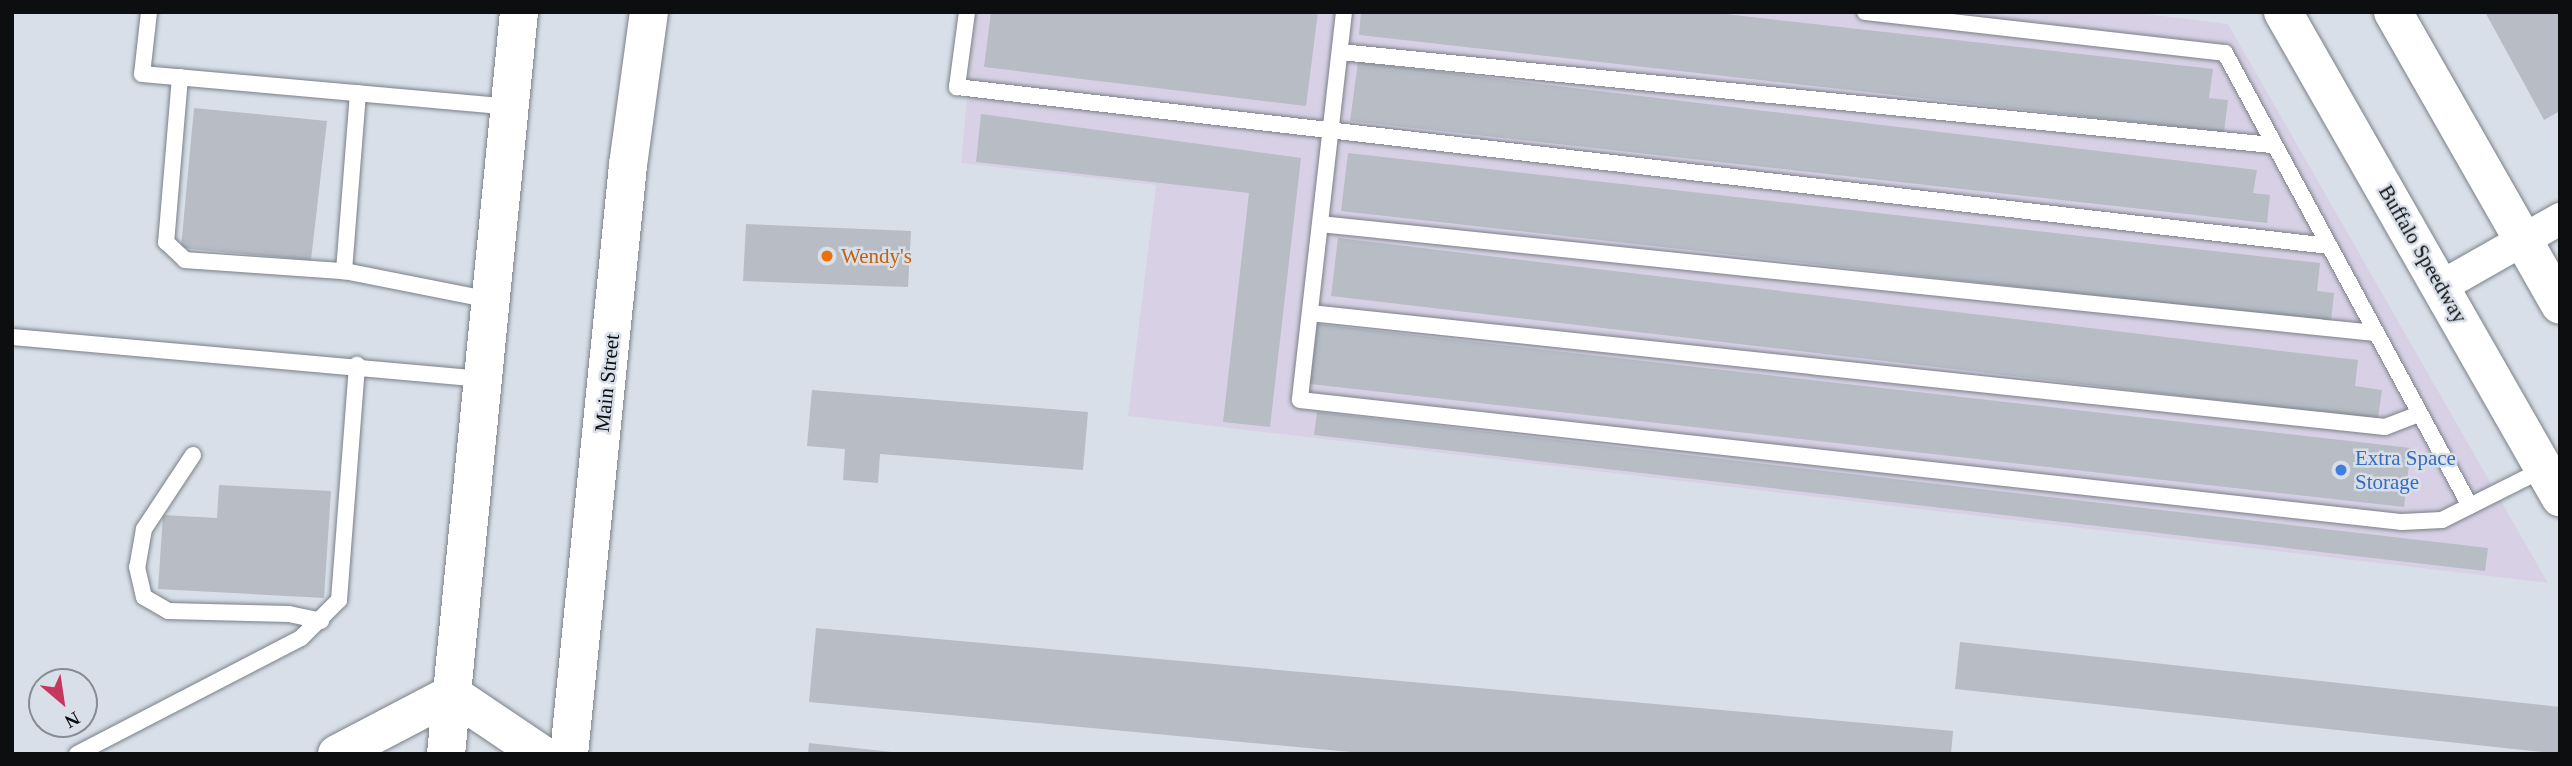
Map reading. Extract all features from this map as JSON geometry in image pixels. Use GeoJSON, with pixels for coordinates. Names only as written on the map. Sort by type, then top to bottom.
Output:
{"type":"FeatureCollection","features":[{"type":"Feature","properties":{"kind":"main road"},"geometry":{"type":"LineString","coordinates":[[446,754],[519,12]]}},
{"type":"Feature","properties":{"kind":"main road","name":"Main Street"},"geometry":{"type":"LineString","coordinates":[[569,754],[628,165],[649,12]]}},
{"type":"Feature","properties":{"kind":"main road","name":"Buffalo Speedway"},"geometry":{"type":"LineString","coordinates":[[2283,12],[2442,286],[2552,483]]}},
{"type":"Feature","properties":{"kind":"main road"},"geometry":{"type":"LineString","coordinates":[[2393,12],[2560,305]]}},
{"type":"Feature","properties":{"kind":"main road"},"geometry":{"type":"LineString","coordinates":[[337,754],[453,694]]}},
{"type":"Feature","properties":{"kind":"main road"},"geometry":{"type":"LineString","coordinates":[[453,694],[541,754]]}},
{"type":"Feature","properties":{"kind":"street"},"geometry":{"type":"LineString","coordinates":[[2442,286],[2560,219]]}},
{"type":"Feature","properties":{"kind":"lane"},"geometry":{"type":"LineString","coordinates":[[149,12],[142,74],[510,107]]}},
{"type":"Feature","properties":{"kind":"lane"},"geometry":{"type":"LineString","coordinates":[[967,12],[957,88],[2329,246]]}},
{"type":"Feature","properties":{"kind":"lane"},"geometry":{"type":"LineString","coordinates":[[1344,12],[1300,400],[2402,522],[2442,520],[2470,506],[2552,483]]}},
{"type":"Feature","properties":{"kind":"lane"},"geometry":{"type":"LineString","coordinates":[[1865,12],[2225,53],[2272,145],[2470,506]]}},
{"type":"Feature","properties":{"kind":"lane"},"geometry":{"type":"LineString","coordinates":[[1340,52],[2272,145]]}},
{"type":"Feature","properties":{"kind":"lane"},"geometry":{"type":"LineString","coordinates":[[180,77],[166,242],[185,260],[344,271],[491,300]]}},
{"type":"Feature","properties":{"kind":"lane"},"geometry":{"type":"LineString","coordinates":[[344,271],[358,93]]}},
{"type":"Feature","properties":{"kind":"lane"},"geometry":{"type":"LineString","coordinates":[[1320,224],[2375,333]]}},
{"type":"Feature","properties":{"kind":"lane"},"geometry":{"type":"LineString","coordinates":[[1310,313],[2385,427],[2419,414]]}},
{"type":"Feature","properties":{"kind":"lane"},"geometry":{"type":"LineString","coordinates":[[12,337],[357,365],[483,379]]}},
{"type":"Feature","properties":{"kind":"lane"},"geometry":{"type":"LineString","coordinates":[[77,754],[301,638],[321,621],[339,600],[357,365]]}},
{"type":"Feature","properties":{"kind":"lane"},"geometry":{"type":"LineString","coordinates":[[193,455],[144,529],[137,567],[144,597],[168,611],[289,614],[321,621]]}},
{"type":"Feature","properties":{"kind":"shaded area"},"geometry":{"type":"Polygon","coordinates":[[[975,12],[2130,12],[2228,24],[2548,583],[1128,416],[1156,185],[961,163],[975,12]]]}},
{"type":"Feature","properties":{"kind":"building"},"geometry":{"type":"Polygon","coordinates":[[[991,12],[1318,12],[1306,106],[984,67],[991,12]]]}},
{"type":"Feature","properties":{"kind":"building"},"geometry":{"type":"Polygon","coordinates":[[[1361,12],[1708,12],[2213,69],[2209,98],[2228,100],[2224,132],[1359,35],[1361,12]]]}},
{"type":"Feature","properties":{"kind":"building"},"geometry":{"type":"Polygon","coordinates":[[[2485,12],[2560,12],[2560,111],[2544,120],[2485,12]]]}},
{"type":"Feature","properties":{"kind":"building"},"geometry":{"type":"Polygon","coordinates":[[[1358,62],[2257,170],[2253,193],[2270,195],[2267,223],[1350,121],[1358,62]]]}},
{"type":"Feature","properties":{"kind":"building"},"geometry":{"type":"Polygon","coordinates":[[[194,108],[327,121],[311,260],[181,248],[194,108]]]}},
{"type":"Feature","properties":{"kind":"building"},"geometry":{"type":"Polygon","coordinates":[[[981,114],[1301,158],[1270,427],[1223,422],[1249,193],[976,162],[981,114]]]}},
{"type":"Feature","properties":{"kind":"building"},"geometry":{"type":"Polygon","coordinates":[[[1348,153],[2320,263],[2317,291],[2334,293],[2331,322],[1341,211],[1348,153]]]}},
{"type":"Feature","properties":{"kind":"building","name":"Wendy's"},"geometry":{"type":"Polygon","coordinates":[[[746,224],[911,231],[908,287],[743,281],[746,224]]]}},
{"type":"Feature","properties":{"kind":"building"},"geometry":{"type":"Polygon","coordinates":[[[1338,238],[2358,360],[2355,386],[2382,390],[2378,419],[1331,296],[1338,238]]]}},
{"type":"Feature","properties":{"kind":"building"},"geometry":{"type":"Polygon","coordinates":[[[1317,324],[2411,448],[2404,507],[1310,384],[1317,324]]]}},
{"type":"Feature","properties":{"kind":"building"},"geometry":{"type":"Polygon","coordinates":[[[812,390],[1088,412],[1083,470],[880,454],[878,483],[843,480],[845,449],[807,446],[812,390]]]}},
{"type":"Feature","properties":{"kind":"building"},"geometry":{"type":"Polygon","coordinates":[[[1317,412],[2488,548],[2485,571],[1314,435],[1317,412]]]}},
{"type":"Feature","properties":{"kind":"building"},"geometry":{"type":"Polygon","coordinates":[[[219,485],[331,491],[324,598],[158,589],[163,515],[217,518],[219,485]]]}},
{"type":"Feature","properties":{"kind":"building"},"geometry":{"type":"Polygon","coordinates":[[[816,628],[1953,731],[1951,754],[1372,754],[809,702],[816,628]]]}},
{"type":"Feature","properties":{"kind":"building"},"geometry":{"type":"Polygon","coordinates":[[[1960,642],[2560,707],[2560,754],[1955,689],[1960,642]]]}},
{"type":"Feature","properties":{"kind":"building"},"geometry":{"type":"Polygon","coordinates":[[[809,743],[892,752],[892,754],[808,754],[809,743]]]}},
{"type":"Feature","properties":{"kind":"place","name":"Wendy's"},"geometry":{"type":"Point","coordinates":[827,256]}},
{"type":"Feature","properties":{"kind":"place","name":"Extra Space Storage"},"geometry":{"type":"Point","coordinates":[2341,470]}}]}
